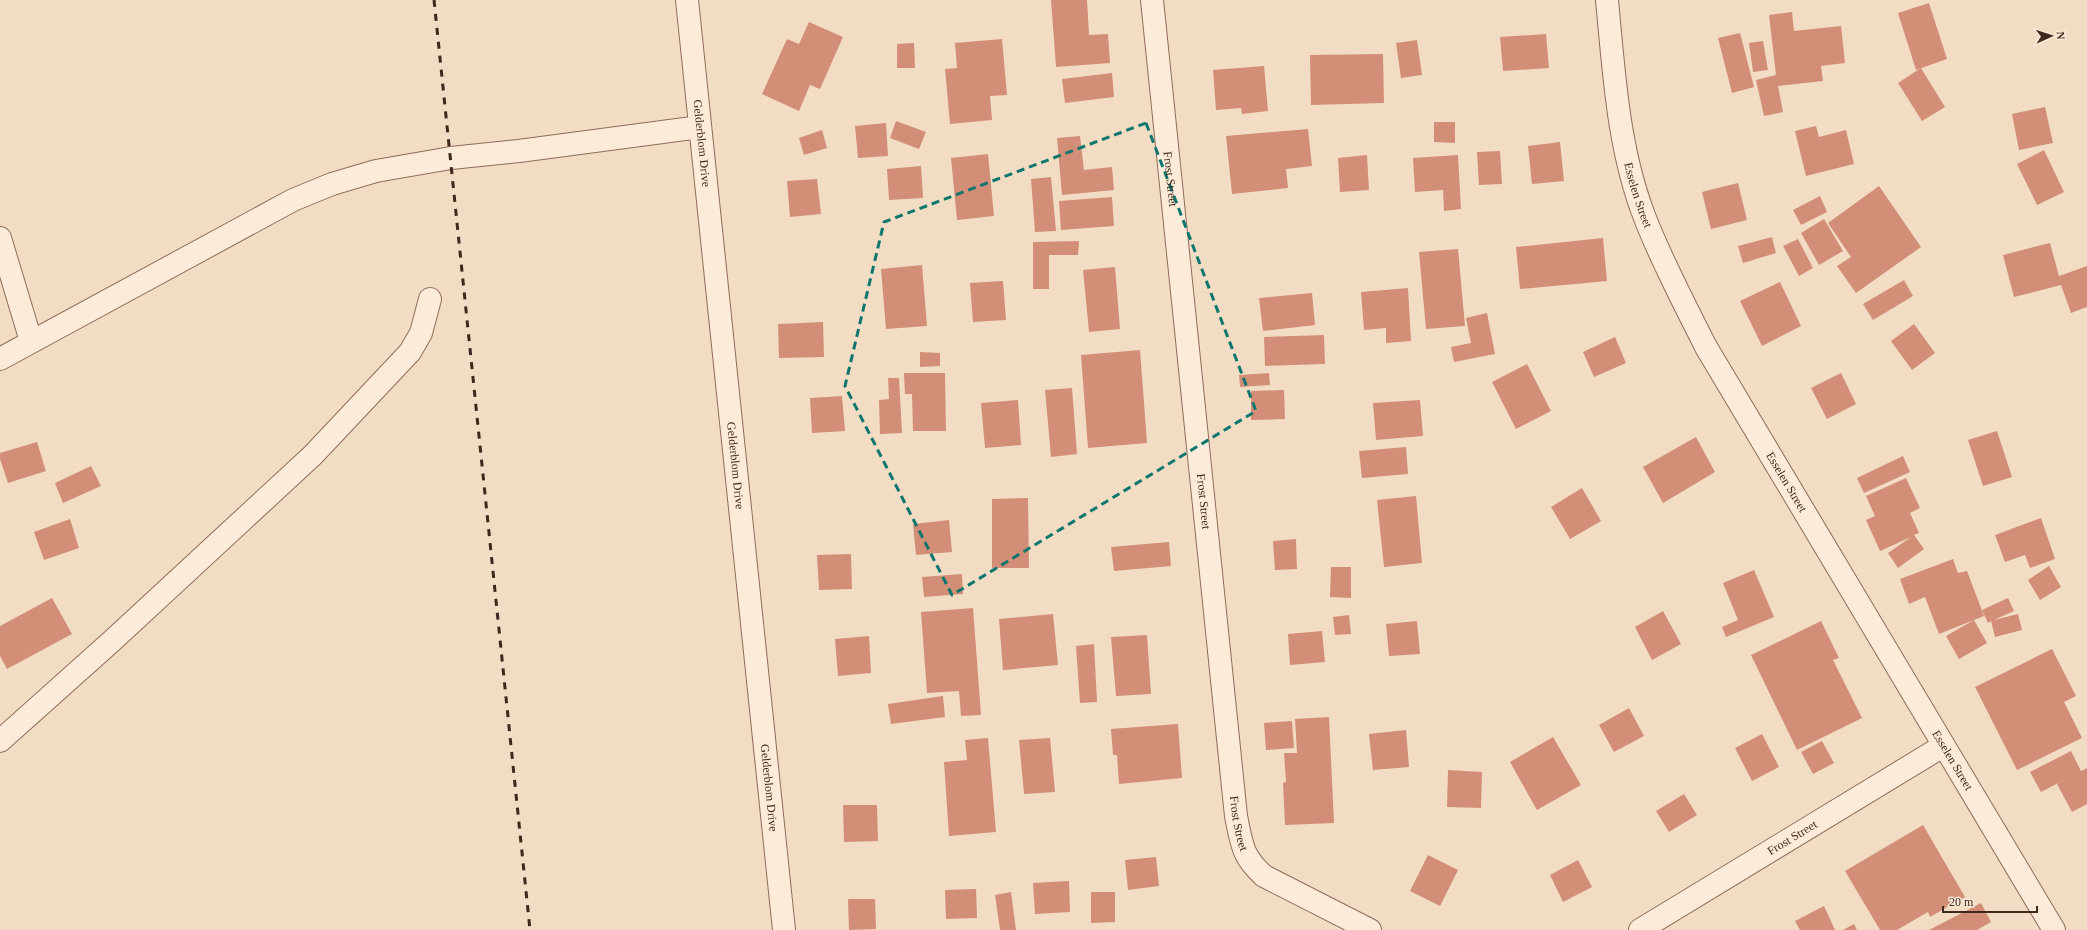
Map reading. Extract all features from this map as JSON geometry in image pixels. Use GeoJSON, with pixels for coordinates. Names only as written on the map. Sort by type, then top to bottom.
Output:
{"type":"FeatureCollection","features":[{"type":"Feature","properties":{"kind":"street","name":"Gelderblom Drive"},"geometry":{"type":"LineString","coordinates":[[687,0],[784,930]]}},
{"type":"Feature","properties":{"kind":"street","name":"Frost Street"},"geometry":{"type":"LineString","coordinates":[[1152,0],[1236,816],[1240,838],[1244,854],[1252,866],[1264,876],[1370,930]]}},
{"type":"Feature","properties":{"kind":"street","name":"Esselen Street"},"geometry":{"type":"LineString","coordinates":[[1607,0],[1614,76],[1629,165],[1644,217],[1666,266],[1706,347],[2054,930]]}},
{"type":"Feature","properties":{"kind":"street"},"geometry":{"type":"LineString","coordinates":[[0,359],[293,200],[332,184],[376,171],[451,158],[519,151],[700,127]]}},
{"type":"Feature","properties":{"kind":"street"},"geometry":{"type":"LineString","coordinates":[[0,238],[31,341]]}},
{"type":"Feature","properties":{"kind":"street"},"geometry":{"type":"LineString","coordinates":[[0,741],[113,640],[313,455],[410,352],[421,333],[430,299]]}},
{"type":"Feature","properties":{"kind":"street","name":"Frost Street"},"geometry":{"type":"LineString","coordinates":[[1640,930],[1943,746]]}},
{"type":"Feature","properties":{"kind":"highlighted area"},"geometry":{"type":"Polygon","coordinates":[[[1146,123],[1256,411],[952,595],[845,386],[884,222],[1146,123]]]}},
{"type":"Feature","properties":{"kind":"building"},"geometry":{"type":"Polygon","coordinates":[[[1051,0],[1087,0],[1089,35],[1108,34],[1110,63],[1056,67],[1051,0]]]}},
{"type":"Feature","properties":{"kind":"building"},"geometry":{"type":"Polygon","coordinates":[[[1929,3],[1947,59],[1916,70],[1898,13],[1929,3]]]}},
{"type":"Feature","properties":{"kind":"building"},"geometry":{"type":"Polygon","coordinates":[[[1792,12],[1794,31],[1841,26],[1845,63],[1821,66],[1823,81],[1778,86],[1783,112],[1764,116],[1756,80],[1776,75],[1769,15],[1792,12]]]}},
{"type":"Feature","properties":{"kind":"building"},"geometry":{"type":"Polygon","coordinates":[[[809,22],[843,37],[820,89],[810,85],[799,111],[762,94],[787,39],[799,44],[809,22]]]}},
{"type":"Feature","properties":{"kind":"building"},"geometry":{"type":"Polygon","coordinates":[[[1740,33],[1754,87],[1732,93],[1718,38],[1740,33]]]}},
{"type":"Feature","properties":{"kind":"building"},"geometry":{"type":"Polygon","coordinates":[[[1546,34],[1549,68],[1503,71],[1500,37],[1546,34]]]}},
{"type":"Feature","properties":{"kind":"building"},"geometry":{"type":"Polygon","coordinates":[[[1002,39],[1007,95],[990,96],[992,120],[950,124],[945,69],[957,68],[955,43],[1002,39]]]}},
{"type":"Feature","properties":{"kind":"building"},"geometry":{"type":"Polygon","coordinates":[[[1417,40],[1422,75],[1401,78],[1396,43],[1417,40]]]}},
{"type":"Feature","properties":{"kind":"building"},"geometry":{"type":"Polygon","coordinates":[[[1763,41],[1768,70],[1753,72],[1749,43],[1763,41]]]}},
{"type":"Feature","properties":{"kind":"building"},"geometry":{"type":"Polygon","coordinates":[[[914,43],[915,68],[897,68],[897,44],[914,43]]]}},
{"type":"Feature","properties":{"kind":"building"},"geometry":{"type":"Polygon","coordinates":[[[1383,54],[1384,103],[1311,105],[1310,55],[1383,54]]]}},
{"type":"Feature","properties":{"kind":"building"},"geometry":{"type":"Polygon","coordinates":[[[1264,66],[1268,111],[1242,114],[1241,108],[1216,110],[1213,70],[1264,66]]]}},
{"type":"Feature","properties":{"kind":"building"},"geometry":{"type":"Polygon","coordinates":[[[1921,68],[1945,107],[1922,121],[1898,83],[1921,68]]]}},
{"type":"Feature","properties":{"kind":"building"},"geometry":{"type":"Polygon","coordinates":[[[1112,73],[1114,97],[1065,103],[1062,79],[1112,73]]]}},
{"type":"Feature","properties":{"kind":"building"},"geometry":{"type":"Polygon","coordinates":[[[2045,107],[2053,143],[2019,150],[2012,114],[2045,107]]]}},
{"type":"Feature","properties":{"kind":"building"},"geometry":{"type":"Polygon","coordinates":[[[896,121],[926,132],[919,149],[890,138],[896,121]]]}},
{"type":"Feature","properties":{"kind":"building"},"geometry":{"type":"Polygon","coordinates":[[[1434,122],[1455,122],[1455,143],[1434,142],[1434,122]]]}},
{"type":"Feature","properties":{"kind":"building"},"geometry":{"type":"Polygon","coordinates":[[[886,123],[888,156],[858,158],[855,126],[886,123]]]}},
{"type":"Feature","properties":{"kind":"building"},"geometry":{"type":"Polygon","coordinates":[[[1816,126],[1819,137],[1846,130],[1854,164],[1806,176],[1795,131],[1816,126]]]}},
{"type":"Feature","properties":{"kind":"building"},"geometry":{"type":"Polygon","coordinates":[[[1308,129],[1312,166],[1286,169],[1288,188],[1232,194],[1226,136],[1308,129]]]}},
{"type":"Feature","properties":{"kind":"building"},"geometry":{"type":"Polygon","coordinates":[[[822,130],[827,148],[804,155],[799,138],[822,130]]]}},
{"type":"Feature","properties":{"kind":"building"},"geometry":{"type":"Polygon","coordinates":[[[1080,136],[1084,170],[1112,167],[1114,190],[1062,195],[1057,138],[1080,136]]]}},
{"type":"Feature","properties":{"kind":"building"},"geometry":{"type":"Polygon","coordinates":[[[1560,142],[1564,181],[1532,184],[1528,146],[1560,142]]]}},
{"type":"Feature","properties":{"kind":"building"},"geometry":{"type":"Polygon","coordinates":[[[2044,150],[2064,192],[2037,205],[2017,164],[2044,150]]]}},
{"type":"Feature","properties":{"kind":"building"},"geometry":{"type":"Polygon","coordinates":[[[1500,151],[1502,184],[1479,185],[1477,152],[1500,151]]]}},
{"type":"Feature","properties":{"kind":"building"},"geometry":{"type":"Polygon","coordinates":[[[988,154],[994,216],[957,220],[951,158],[988,154]]]}},
{"type":"Feature","properties":{"kind":"building"},"geometry":{"type":"Polygon","coordinates":[[[1367,155],[1369,190],[1340,192],[1338,158],[1367,155]]]}},
{"type":"Feature","properties":{"kind":"building"},"geometry":{"type":"Polygon","coordinates":[[[1458,155],[1461,209],[1444,211],[1443,190],[1415,192],[1413,158],[1458,155]]]}},
{"type":"Feature","properties":{"kind":"building"},"geometry":{"type":"Polygon","coordinates":[[[921,166],[923,198],[889,200],[887,169],[921,166]]]}},
{"type":"Feature","properties":{"kind":"building"},"geometry":{"type":"Polygon","coordinates":[[[1051,177],[1056,231],[1035,232],[1031,179],[1051,177]]]}},
{"type":"Feature","properties":{"kind":"building"},"geometry":{"type":"Polygon","coordinates":[[[817,179],[821,214],[790,217],[787,181],[817,179]]]}},
{"type":"Feature","properties":{"kind":"building"},"geometry":{"type":"Polygon","coordinates":[[[1738,183],[1747,220],[1711,229],[1702,192],[1738,183]]]}},
{"type":"Feature","properties":{"kind":"building"},"geometry":{"type":"Polygon","coordinates":[[[1879,186],[1921,247],[1856,293],[1837,266],[1851,257],[1828,223],[1879,186]]]}},
{"type":"Feature","properties":{"kind":"building"},"geometry":{"type":"Polygon","coordinates":[[[1820,196],[1827,212],[1801,225],[1793,210],[1820,196]]]}},
{"type":"Feature","properties":{"kind":"building"},"geometry":{"type":"Polygon","coordinates":[[[1112,197],[1114,226],[1061,230],[1059,201],[1112,197]]]}},
{"type":"Feature","properties":{"kind":"building"},"geometry":{"type":"Polygon","coordinates":[[[1824,219],[1843,251],[1819,265],[1801,233],[1824,219]]]}},
{"type":"Feature","properties":{"kind":"building"},"geometry":{"type":"Polygon","coordinates":[[[1772,237],[1776,253],[1743,263],[1738,246],[1772,237]]]}},
{"type":"Feature","properties":{"kind":"building"},"geometry":{"type":"Polygon","coordinates":[[[1603,238],[1607,281],[1520,289],[1516,247],[1603,238]]]}},
{"type":"Feature","properties":{"kind":"building"},"geometry":{"type":"Polygon","coordinates":[[[1798,239],[1813,268],[1799,276],[1783,246],[1798,239]]]}},
{"type":"Feature","properties":{"kind":"building"},"geometry":{"type":"Polygon","coordinates":[[[1079,241],[1078,255],[1049,255],[1049,289],[1033,289],[1033,242],[1079,241]]]}},
{"type":"Feature","properties":{"kind":"building"},"geometry":{"type":"Polygon","coordinates":[[[2050,243],[2059,276],[2087,266],[2087,307],[2071,313],[2061,285],[2014,297],[2003,255],[2050,243]]]}},
{"type":"Feature","properties":{"kind":"building"},"geometry":{"type":"Polygon","coordinates":[[[1458,249],[1465,326],[1426,329],[1419,252],[1458,249]]]}},
{"type":"Feature","properties":{"kind":"building"},"geometry":{"type":"Polygon","coordinates":[[[922,265],[927,326],[886,329],[881,269],[922,265]]]}},
{"type":"Feature","properties":{"kind":"building"},"geometry":{"type":"Polygon","coordinates":[[[1115,267],[1120,329],[1089,332],[1083,270],[1115,267]]]}},
{"type":"Feature","properties":{"kind":"building"},"geometry":{"type":"Polygon","coordinates":[[[1904,280],[1913,296],[1873,320],[1863,304],[1904,280]]]}},
{"type":"Feature","properties":{"kind":"building"},"geometry":{"type":"Polygon","coordinates":[[[1003,281],[1006,320],[973,322],[970,283],[1003,281]]]}},
{"type":"Feature","properties":{"kind":"building"},"geometry":{"type":"Polygon","coordinates":[[[1780,282],[1801,326],[1762,346],[1740,301],[1780,282]]]}},
{"type":"Feature","properties":{"kind":"building"},"geometry":{"type":"Polygon","coordinates":[[[1408,288],[1411,341],[1386,343],[1386,328],[1364,330],[1361,292],[1408,288]]]}},
{"type":"Feature","properties":{"kind":"building"},"geometry":{"type":"Polygon","coordinates":[[[1312,293],[1315,325],[1263,331],[1259,298],[1312,293]]]}},
{"type":"Feature","properties":{"kind":"building"},"geometry":{"type":"Polygon","coordinates":[[[1487,313],[1495,354],[1454,362],[1451,347],[1471,343],[1466,318],[1487,313]]]}},
{"type":"Feature","properties":{"kind":"building"},"geometry":{"type":"Polygon","coordinates":[[[823,322],[824,357],[779,358],[778,324],[823,322]]]}},
{"type":"Feature","properties":{"kind":"building"},"geometry":{"type":"Polygon","coordinates":[[[1914,324],[1935,353],[1912,370],[1891,341],[1914,324]]]}},
{"type":"Feature","properties":{"kind":"building"},"geometry":{"type":"Polygon","coordinates":[[[1324,335],[1325,364],[1265,366],[1264,337],[1324,335]]]}},
{"type":"Feature","properties":{"kind":"building"},"geometry":{"type":"Polygon","coordinates":[[[1615,337],[1626,363],[1594,377],[1583,352],[1615,337]]]}},
{"type":"Feature","properties":{"kind":"building"},"geometry":{"type":"Polygon","coordinates":[[[1140,350],[1147,443],[1088,448],[1081,355],[1140,350]]]}},
{"type":"Feature","properties":{"kind":"building"},"geometry":{"type":"Polygon","coordinates":[[[920,352],[940,353],[940,366],[920,367],[920,352]]]}},
{"type":"Feature","properties":{"kind":"building"},"geometry":{"type":"Polygon","coordinates":[[[1527,364],[1551,411],[1516,429],[1492,382],[1527,364]]]}},
{"type":"Feature","properties":{"kind":"building"},"geometry":{"type":"Polygon","coordinates":[[[904,373],[945,373],[946,431],[913,431],[912,394],[905,394],[904,373]]]}},
{"type":"Feature","properties":{"kind":"building"},"geometry":{"type":"Polygon","coordinates":[[[1269,373],[1270,385],[1240,387],[1239,375],[1269,373]]]}},
{"type":"Feature","properties":{"kind":"building"},"geometry":{"type":"Polygon","coordinates":[[[1841,373],[1856,404],[1827,419],[1811,388],[1841,373]]]}},
{"type":"Feature","properties":{"kind":"building"},"geometry":{"type":"Polygon","coordinates":[[[888,378],[899,378],[902,433],[880,434],[879,400],[889,399],[888,378]]]}},
{"type":"Feature","properties":{"kind":"building"},"geometry":{"type":"Polygon","coordinates":[[[1072,388],[1077,454],[1051,457],[1045,390],[1072,388]]]}},
{"type":"Feature","properties":{"kind":"building"},"geometry":{"type":"Polygon","coordinates":[[[1284,390],[1285,419],[1251,420],[1251,391],[1284,390]]]}},
{"type":"Feature","properties":{"kind":"building"},"geometry":{"type":"Polygon","coordinates":[[[842,396],[845,431],[812,433],[810,398],[842,396]]]}},
{"type":"Feature","properties":{"kind":"building"},"geometry":{"type":"Polygon","coordinates":[[[1018,400],[1021,445],[985,448],[981,403],[1018,400]]]}},
{"type":"Feature","properties":{"kind":"building"},"geometry":{"type":"Polygon","coordinates":[[[1420,400],[1423,436],[1376,440],[1373,403],[1420,400]]]}},
{"type":"Feature","properties":{"kind":"building"},"geometry":{"type":"Polygon","coordinates":[[[1997,431],[2012,477],[1983,486],[1968,440],[1997,431]]]}},
{"type":"Feature","properties":{"kind":"building"},"geometry":{"type":"Polygon","coordinates":[[[1696,437],[1715,472],[1663,503],[1643,467],[1696,437]]]}},
{"type":"Feature","properties":{"kind":"building"},"geometry":{"type":"Polygon","coordinates":[[[37,442],[46,471],[8,483],[0,459],[0,453],[37,442]]]}},
{"type":"Feature","properties":{"kind":"building"},"geometry":{"type":"Polygon","coordinates":[[[1406,447],[1408,474],[1362,478],[1359,451],[1406,447]]]}},
{"type":"Feature","properties":{"kind":"building"},"geometry":{"type":"Polygon","coordinates":[[[1903,456],[1910,472],[1864,493],[1857,478],[1903,456]]]}},
{"type":"Feature","properties":{"kind":"building"},"geometry":{"type":"Polygon","coordinates":[[[91,466],[101,486],[63,503],[55,483],[91,466]]]}},
{"type":"Feature","properties":{"kind":"building"},"geometry":{"type":"Polygon","coordinates":[[[1906,478],[1920,508],[1910,513],[1919,533],[1914,535],[1924,549],[1898,568],[1888,553],[1911,537],[1880,551],[1866,520],[1875,516],[1866,496],[1906,478]]]}},
{"type":"Feature","properties":{"kind":"building"},"geometry":{"type":"Polygon","coordinates":[[[1582,488],[1601,521],[1570,539],[1551,507],[1582,488]]]}},
{"type":"Feature","properties":{"kind":"building"},"geometry":{"type":"Polygon","coordinates":[[[1416,496],[1422,563],[1384,567],[1377,500],[1416,496]]]}},
{"type":"Feature","properties":{"kind":"building"},"geometry":{"type":"Polygon","coordinates":[[[1028,498],[1029,568],[992,568],[992,499],[1028,498]]]}},
{"type":"Feature","properties":{"kind":"building"},"geometry":{"type":"Polygon","coordinates":[[[2041,518],[2055,559],[2030,568],[2025,555],[2005,562],[1995,535],[2041,518]]]}},
{"type":"Feature","properties":{"kind":"building"},"geometry":{"type":"Polygon","coordinates":[[[70,519],[79,548],[44,560],[34,532],[70,519]]]}},
{"type":"Feature","properties":{"kind":"building"},"geometry":{"type":"Polygon","coordinates":[[[949,520],[952,552],[916,555],[913,524],[949,520]]]}},
{"type":"Feature","properties":{"kind":"building"},"geometry":{"type":"Polygon","coordinates":[[[1296,539],[1297,569],[1275,570],[1273,541],[1296,539]]]}},
{"type":"Feature","properties":{"kind":"building"},"geometry":{"type":"Polygon","coordinates":[[[1169,542],[1171,566],[1114,571],[1111,547],[1169,542]]]}},
{"type":"Feature","properties":{"kind":"building"},"geometry":{"type":"Polygon","coordinates":[[[851,554],[852,589],[819,590],[817,555],[851,554]]]}},
{"type":"Feature","properties":{"kind":"building"},"geometry":{"type":"Polygon","coordinates":[[[1953,559],[1958,573],[1967,571],[1984,616],[1939,634],[1925,597],[1909,604],[1900,579],[1953,559]]]}},
{"type":"Feature","properties":{"kind":"building"},"geometry":{"type":"Polygon","coordinates":[[[2049,566],[2061,587],[2040,600],[2028,580],[2049,566]]]}},
{"type":"Feature","properties":{"kind":"building"},"geometry":{"type":"Polygon","coordinates":[[[1331,567],[1351,567],[1351,598],[1330,597],[1331,567]]]}},
{"type":"Feature","properties":{"kind":"building"},"geometry":{"type":"Polygon","coordinates":[[[1754,570],[1774,617],[1726,637],[1722,627],[1738,620],[1723,583],[1754,570]]]}},
{"type":"Feature","properties":{"kind":"building"},"geometry":{"type":"Polygon","coordinates":[[[962,574],[963,594],[924,597],[922,577],[962,574]]]}},
{"type":"Feature","properties":{"kind":"building"},"geometry":{"type":"Polygon","coordinates":[[[52,598],[72,634],[7,669],[0,656],[0,626],[52,598]]]}},
{"type":"Feature","properties":{"kind":"building"},"geometry":{"type":"Polygon","coordinates":[[[2008,598],[2014,611],[1994,620],[2018,614],[2022,630],[1995,637],[1991,621],[1988,623],[1982,610],[2008,598]]]}},
{"type":"Feature","properties":{"kind":"building"},"geometry":{"type":"Polygon","coordinates":[[[973,608],[981,715],[961,716],[959,691],[927,693],[921,612],[973,608]]]}},
{"type":"Feature","properties":{"kind":"building"},"geometry":{"type":"Polygon","coordinates":[[[1663,611],[1681,644],[1652,660],[1635,627],[1663,611]]]}},
{"type":"Feature","properties":{"kind":"building"},"geometry":{"type":"Polygon","coordinates":[[[1053,614],[1058,665],[1003,670],[999,619],[1053,614]]]}},
{"type":"Feature","properties":{"kind":"building"},"geometry":{"type":"Polygon","coordinates":[[[1349,615],[1351,634],[1335,635],[1333,617],[1349,615]]]}},
{"type":"Feature","properties":{"kind":"building"},"geometry":{"type":"Polygon","coordinates":[[[1974,620],[1987,643],[1959,659],[1946,636],[1974,620]]]}},
{"type":"Feature","properties":{"kind":"building"},"geometry":{"type":"Polygon","coordinates":[[[1417,621],[1420,654],[1389,656],[1386,624],[1417,621]]]}},
{"type":"Feature","properties":{"kind":"building"},"geometry":{"type":"Polygon","coordinates":[[[1821,621],[1839,658],[1833,660],[1862,718],[1797,750],[1751,655],[1821,621]]]}},
{"type":"Feature","properties":{"kind":"building"},"geometry":{"type":"Polygon","coordinates":[[[1322,631],[1325,662],[1290,665],[1288,634],[1322,631]]]}},
{"type":"Feature","properties":{"kind":"building"},"geometry":{"type":"Polygon","coordinates":[[[1147,635],[1151,694],[1116,696],[1111,637],[1147,635]]]}},
{"type":"Feature","properties":{"kind":"building"},"geometry":{"type":"Polygon","coordinates":[[[869,636],[871,673],[838,676],[835,639],[869,636]]]}},
{"type":"Feature","properties":{"kind":"building"},"geometry":{"type":"Polygon","coordinates":[[[1094,644],[1097,702],[1080,703],[1076,646],[1094,644]]]}},
{"type":"Feature","properties":{"kind":"building"},"geometry":{"type":"Polygon","coordinates":[[[2052,649],[2076,696],[2064,702],[2082,738],[2017,770],[1975,687],[2052,649]]]}},
{"type":"Feature","properties":{"kind":"building"},"geometry":{"type":"Polygon","coordinates":[[[943,696],[945,717],[891,724],[888,704],[943,696]]]}},
{"type":"Feature","properties":{"kind":"building"},"geometry":{"type":"Polygon","coordinates":[[[1629,708],[1644,736],[1614,752],[1599,725],[1629,708]]]}},
{"type":"Feature","properties":{"kind":"building"},"geometry":{"type":"Polygon","coordinates":[[[1329,717],[1334,823],[1285,825],[1283,783],[1286,782],[1284,753],[1297,753],[1295,719],[1329,717]]]}},
{"type":"Feature","properties":{"kind":"building"},"geometry":{"type":"Polygon","coordinates":[[[1292,721],[1294,748],[1266,750],[1264,723],[1292,721]]]}},
{"type":"Feature","properties":{"kind":"building"},"geometry":{"type":"Polygon","coordinates":[[[1178,724],[1182,778],[1119,784],[1117,755],[1113,755],[1111,729],[1178,724]]]}},
{"type":"Feature","properties":{"kind":"building"},"geometry":{"type":"Polygon","coordinates":[[[1406,730],[1409,767],[1373,770],[1369,734],[1406,730]]]}},
{"type":"Feature","properties":{"kind":"building"},"geometry":{"type":"Polygon","coordinates":[[[1762,734],[1779,767],[1752,781],[1735,748],[1762,734]]]}},
{"type":"Feature","properties":{"kind":"building"},"geometry":{"type":"Polygon","coordinates":[[[1553,737],[1581,785],[1537,810],[1510,762],[1553,737]]]}},
{"type":"Feature","properties":{"kind":"building"},"geometry":{"type":"Polygon","coordinates":[[[988,738],[996,832],[949,836],[944,762],[967,760],[965,740],[988,738]]]}},
{"type":"Feature","properties":{"kind":"building"},"geometry":{"type":"Polygon","coordinates":[[[1050,738],[1055,792],[1024,794],[1019,740],[1050,738]]]}},
{"type":"Feature","properties":{"kind":"building"},"geometry":{"type":"Polygon","coordinates":[[[1822,741],[1834,763],[1813,774],[1801,752],[1822,741]]]}},
{"type":"Feature","properties":{"kind":"building"},"geometry":{"type":"Polygon","coordinates":[[[2071,751],[2081,771],[2087,768],[2087,804],[2072,812],[2057,784],[2066,779],[2041,792],[2030,772],[2071,751]]]}},
{"type":"Feature","properties":{"kind":"building"},"geometry":{"type":"Polygon","coordinates":[[[1448,770],[1482,772],[1481,808],[1447,807],[1448,770]]]}},
{"type":"Feature","properties":{"kind":"building"},"geometry":{"type":"Polygon","coordinates":[[[1684,794],[1697,815],[1669,832],[1656,811],[1684,794]]]}},
{"type":"Feature","properties":{"kind":"building"},"geometry":{"type":"Polygon","coordinates":[[[843,805],[877,805],[878,841],[844,842],[843,805]]]}},
{"type":"Feature","properties":{"kind":"building"},"geometry":{"type":"Polygon","coordinates":[[[1923,825],[1965,897],[1930,917],[1928,912],[1897,930],[1880,930],[1845,871],[1923,825]]]}},
{"type":"Feature","properties":{"kind":"building"},"geometry":{"type":"Polygon","coordinates":[[[1428,855],[1458,870],[1440,906],[1410,891],[1428,855]]]}},
{"type":"Feature","properties":{"kind":"building"},"geometry":{"type":"Polygon","coordinates":[[[1156,857],[1159,886],[1128,890],[1125,860],[1156,857]]]}},
{"type":"Feature","properties":{"kind":"building"},"geometry":{"type":"Polygon","coordinates":[[[1578,860],[1592,887],[1563,902],[1550,875],[1578,860]]]}},
{"type":"Feature","properties":{"kind":"building"},"geometry":{"type":"Polygon","coordinates":[[[1069,881],[1070,912],[1035,914],[1033,883],[1069,881]]]}},
{"type":"Feature","properties":{"kind":"building"},"geometry":{"type":"Polygon","coordinates":[[[976,889],[977,918],[946,919],[945,890],[976,889]]]}},
{"type":"Feature","properties":{"kind":"building"},"geometry":{"type":"Polygon","coordinates":[[[1011,892],[1016,930],[1000,930],[995,895],[1011,892]]]}},
{"type":"Feature","properties":{"kind":"building"},"geometry":{"type":"Polygon","coordinates":[[[1091,892],[1115,892],[1115,922],[1091,923],[1091,892]]]}},
{"type":"Feature","properties":{"kind":"building"},"geometry":{"type":"Polygon","coordinates":[[[848,899],[875,899],[876,929],[849,930],[848,899]]]}},
{"type":"Feature","properties":{"kind":"building"},"geometry":{"type":"Polygon","coordinates":[[[1981,903],[1991,922],[1977,930],[1929,930],[1981,903]]]}},
{"type":"Feature","properties":{"kind":"building"},"geometry":{"type":"Polygon","coordinates":[[[1824,906],[1835,930],[1800,930],[1795,921],[1824,906]]]}},
{"type":"Feature","properties":{"kind":"building"},"geometry":{"type":"Polygon","coordinates":[[[1854,924],[1857,930],[1843,930],[1854,924]]]}},
{"type":"Feature","properties":{"kind":"railway"},"geometry":{"type":"LineString","coordinates":[[434,0],[530,930]]}}]}
